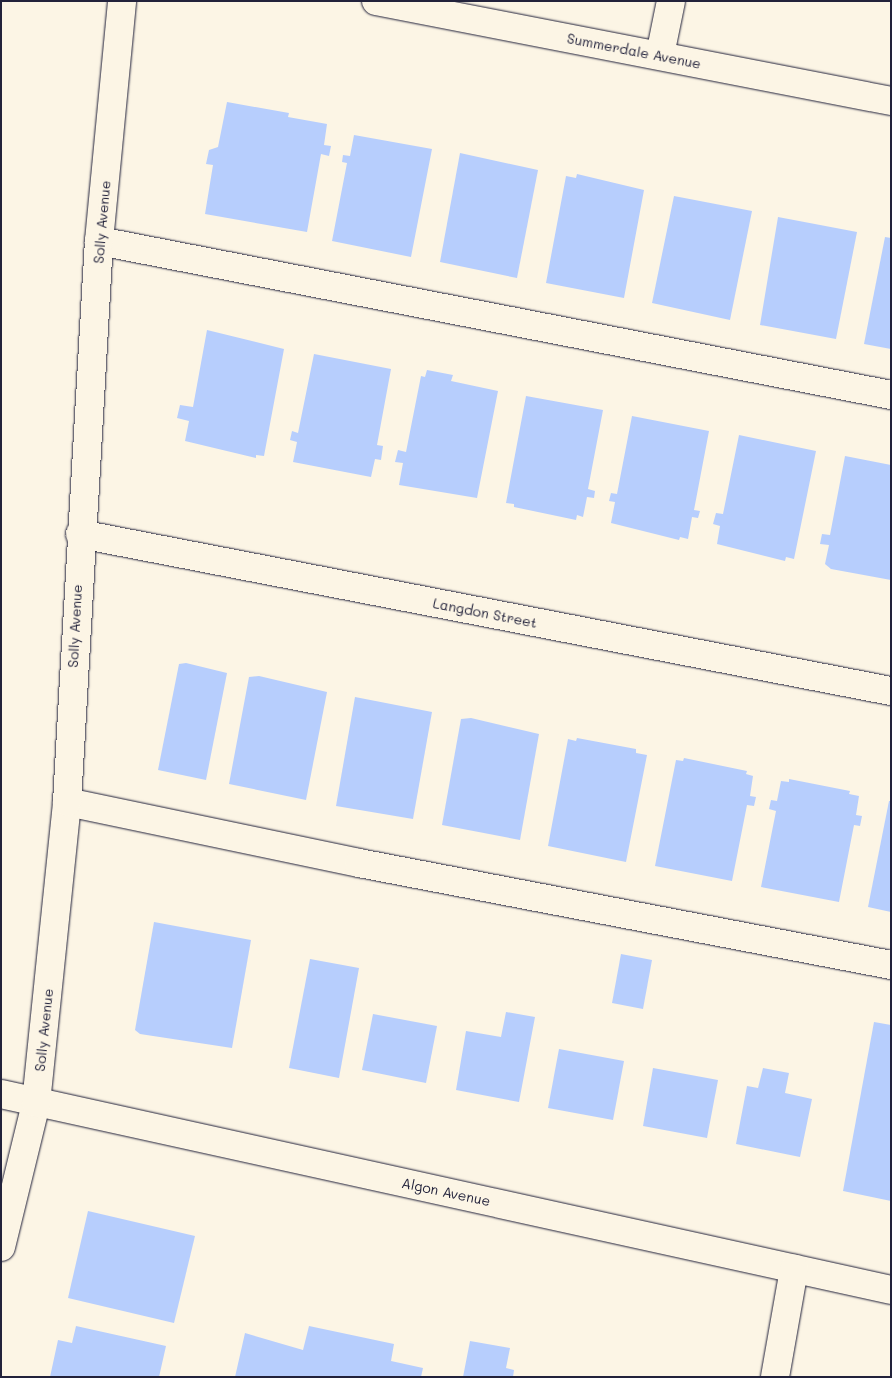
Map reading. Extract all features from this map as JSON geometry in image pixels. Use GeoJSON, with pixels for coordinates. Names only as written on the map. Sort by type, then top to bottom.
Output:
{"type":"FeatureCollection","features":[{"type":"Feature","properties":{"kind":"street","name":"Solly Avenue"},"geometry":{"type":"LineString","coordinates":[[1,1247],[36,1103],[67,802],[80,534],[100,241],[122,1]]}},
{"type":"Feature","properties":{"kind":"street","name":"Summerdale Avenue"},"geometry":{"type":"LineString","coordinates":[[376,1],[891,101]]}},
{"type":"Feature","properties":{"kind":"street"},"geometry":{"type":"LineString","coordinates":[[660,55],[671,1]]}},
{"type":"Feature","properties":{"kind":"street"},"geometry":{"type":"LineString","coordinates":[[100,241],[891,395]]}},
{"type":"Feature","properties":{"kind":"street","name":"Langdon Street"},"geometry":{"type":"LineString","coordinates":[[80,534],[891,692]]}},
{"type":"Feature","properties":{"kind":"street"},"geometry":{"type":"LineString","coordinates":[[67,802],[359,863],[891,965]]}},
{"type":"Feature","properties":{"kind":"street","name":"Algon Avenue"},"geometry":{"type":"LineString","coordinates":[[1,1094],[891,1290]]}},
{"type":"Feature","properties":{"kind":"street"},"geometry":{"type":"LineString","coordinates":[[775,1377],[794,1269]]}},
{"type":"Feature","properties":{"kind":"building"},"geometry":{"type":"Polygon","coordinates":[[[227,102],[289,113],[288,117],[327,124],[324,145],[331,146],[329,156],[321,154],[307,232],[205,214],[213,165],[206,164],[209,150],[218,147],[227,102]]]}},
{"type":"Feature","properties":{"kind":"building"},"geometry":{"type":"Polygon","coordinates":[[[354,135],[432,149],[411,257],[332,241],[347,163],[342,162],[343,155],[350,156],[354,135]]]}},
{"type":"Feature","properties":{"kind":"building"},"geometry":{"type":"Polygon","coordinates":[[[460,153],[538,170],[517,278],[440,262],[460,153]]]}},
{"type":"Feature","properties":{"kind":"building"},"geometry":{"type":"Polygon","coordinates":[[[577,174],[644,190],[624,298],[546,283],[566,176],[576,178],[577,174]]]}},
{"type":"Feature","properties":{"kind":"building"},"geometry":{"type":"Polygon","coordinates":[[[674,196],[752,211],[730,320],[652,303],[674,196]]]}},
{"type":"Feature","properties":{"kind":"building"},"geometry":{"type":"Polygon","coordinates":[[[778,217],[857,232],[836,339],[760,325],[778,217]]]}},
{"type":"Feature","properties":{"kind":"building"},"geometry":{"type":"Polygon","coordinates":[[[885,237],[891,238],[891,349],[864,344],[885,237]]]}},
{"type":"Feature","properties":{"kind":"building"},"geometry":{"type":"Polygon","coordinates":[[[207,330],[284,349],[264,456],[256,455],[256,458],[185,441],[189,421],[177,418],[180,405],[193,407],[207,330]]]}},
{"type":"Feature","properties":{"kind":"building"},"geometry":{"type":"Polygon","coordinates":[[[314,354],[391,369],[377,445],[383,446],[381,460],[375,459],[371,477],[293,462],[297,442],[290,440],[292,431],[298,433],[314,354]]]}},
{"type":"Feature","properties":{"kind":"building"},"geometry":{"type":"Polygon","coordinates":[[[427,370],[453,375],[451,381],[498,391],[477,498],[399,485],[403,463],[395,462],[398,450],[406,452],[421,376],[425,377],[427,370]]]}},
{"type":"Feature","properties":{"kind":"building"},"geometry":{"type":"Polygon","coordinates":[[[526,396],[603,410],[588,489],[595,491],[594,498],[587,497],[583,517],[577,515],[576,520],[514,507],[514,504],[506,503],[526,396]]]}},
{"type":"Feature","properties":{"kind":"building"},"geometry":{"type":"Polygon","coordinates":[[[632,416],[709,431],[694,510],[700,511],[698,518],[692,517],[688,539],[680,537],[679,540],[611,523],[615,502],[609,501],[611,493],[617,494],[632,416]]]}},
{"type":"Feature","properties":{"kind":"building"},"geometry":{"type":"Polygon","coordinates":[[[739,435],[816,451],[794,559],[786,557],[785,561],[717,544],[720,526],[713,524],[716,513],[723,514],[739,435]]]}},
{"type":"Feature","properties":{"kind":"building"},"geometry":{"type":"Polygon","coordinates":[[[845,456],[891,465],[891,580],[831,569],[825,564],[829,545],[820,544],[822,534],[830,535],[845,456]]]}},
{"type":"Feature","properties":{"kind":"building"},"geometry":{"type":"Polygon","coordinates":[[[186,663],[227,673],[206,780],[158,770],[179,664],[186,663]]]}},
{"type":"Feature","properties":{"kind":"building"},"geometry":{"type":"Polygon","coordinates":[[[259,676],[327,692],[306,800],[229,784],[249,677],[259,676]]]}},
{"type":"Feature","properties":{"kind":"building"},"geometry":{"type":"Polygon","coordinates":[[[355,697],[432,712],[413,819],[336,806],[355,697]]]}},
{"type":"Feature","properties":{"kind":"building"},"geometry":{"type":"Polygon","coordinates":[[[471,718],[539,734],[520,840],[442,825],[461,719],[471,718]]]}},
{"type":"Feature","properties":{"kind":"building"},"geometry":{"type":"Polygon","coordinates":[[[577,738],[636,749],[636,753],[647,755],[626,862],[548,846],[568,739],[576,741],[577,738]]]}},
{"type":"Feature","properties":{"kind":"building"},"geometry":{"type":"Polygon","coordinates":[[[684,758],[747,771],[746,774],[753,776],[750,796],[756,797],[754,806],[747,805],[732,881],[655,866],[676,760],[683,761],[684,758]]]}},
{"type":"Feature","properties":{"kind":"building"},"geometry":{"type":"Polygon","coordinates":[[[789,779],[850,791],[849,794],[859,796],[856,815],[862,816],[860,826],[854,825],[839,902],[761,887],[776,811],[769,809],[771,800],[777,801],[781,781],[789,782],[789,779]]]}},
{"type":"Feature","properties":{"kind":"building"},"geometry":{"type":"Polygon","coordinates":[[[889,801],[891,801],[891,912],[868,907],[889,801]]]}},
{"type":"Feature","properties":{"kind":"building"},"geometry":{"type":"Polygon","coordinates":[[[154,922],[251,940],[232,1048],[140,1034],[135,1030],[154,922]]]}},
{"type":"Feature","properties":{"kind":"building"},"geometry":{"type":"Polygon","coordinates":[[[621,954],[652,960],[643,1009],[612,1003],[621,954]]]}},
{"type":"Feature","properties":{"kind":"building"},"geometry":{"type":"Polygon","coordinates":[[[310,959],[359,968],[339,1078],[289,1068],[310,959]]]}},
{"type":"Feature","properties":{"kind":"building"},"geometry":{"type":"Polygon","coordinates":[[[506,1012],[535,1017],[519,1102],[456,1090],[466,1031],[501,1037],[506,1012]]]}},
{"type":"Feature","properties":{"kind":"building"},"geometry":{"type":"Polygon","coordinates":[[[373,1014],[437,1026],[426,1083],[362,1070],[373,1014]]]}},
{"type":"Feature","properties":{"kind":"building"},"geometry":{"type":"Polygon","coordinates":[[[874,1022],[891,1025],[891,1201],[843,1191],[874,1022]]]}},
{"type":"Feature","properties":{"kind":"building"},"geometry":{"type":"Polygon","coordinates":[[[559,1049],[624,1061],[613,1120],[548,1108],[559,1049]]]}},
{"type":"Feature","properties":{"kind":"building"},"geometry":{"type":"Polygon","coordinates":[[[653,1068],[718,1080],[707,1138],[643,1126],[653,1068]]]}},
{"type":"Feature","properties":{"kind":"building"},"geometry":{"type":"Polygon","coordinates":[[[763,1068],[789,1073],[785,1093],[812,1099],[800,1157],[736,1144],[747,1086],[758,1088],[763,1068]]]}},
{"type":"Feature","properties":{"kind":"building"},"geometry":{"type":"Polygon","coordinates":[[[88,1211],[195,1236],[174,1323],[68,1298],[88,1211]]]}},
{"type":"Feature","properties":{"kind":"building"},"geometry":{"type":"Polygon","coordinates":[[[76,1326],[166,1346],[159,1377],[50,1377],[58,1340],[72,1343],[76,1326]]]}},
{"type":"Feature","properties":{"kind":"building"},"geometry":{"type":"Polygon","coordinates":[[[309,1326],[394,1344],[391,1361],[423,1368],[421,1377],[235,1377],[245,1333],[303,1350],[309,1326]]]}},
{"type":"Feature","properties":{"kind":"building"},"geometry":{"type":"Polygon","coordinates":[[[470,1341],[510,1348],[506,1368],[514,1370],[513,1377],[463,1377],[470,1341]]]}}]}
